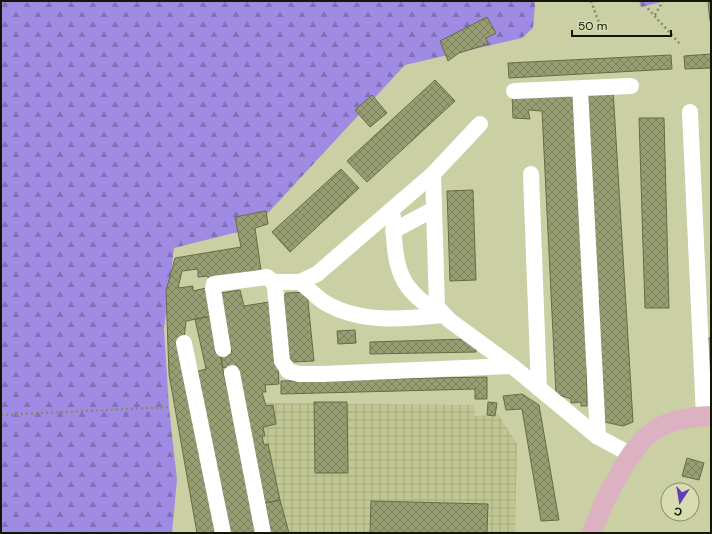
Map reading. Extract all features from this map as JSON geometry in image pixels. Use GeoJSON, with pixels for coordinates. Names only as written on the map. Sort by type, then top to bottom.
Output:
{"type":"FeatureCollection","features":[{"type":"Feature","properties":{"kind":"main road"},"geometry":{"type":"LineString","coordinates":[[592,533],[598,513],[630,454],[648,434],[671,421],[707,416]]}},
{"type":"Feature","properties":{"kind":"lane"},"geometry":{"type":"LineString","coordinates":[[514,91],[631,86]]}},
{"type":"Feature","properties":{"kind":"lane"},"geometry":{"type":"LineString","coordinates":[[580,88],[598,437]]}},
{"type":"Feature","properties":{"kind":"lane"},"geometry":{"type":"LineString","coordinates":[[690,112],[707,416]]}},
{"type":"Feature","properties":{"kind":"lane"},"geometry":{"type":"LineString","coordinates":[[223,349],[213,289],[214,284],[263,277],[270,279],[273,282],[300,282],[317,274],[433,174],[480,124]]}},
{"type":"Feature","properties":{"kind":"lane"},"geometry":{"type":"LineString","coordinates":[[433,174],[436,303],[444,315]]}},
{"type":"Feature","properties":{"kind":"lane"},"geometry":{"type":"LineString","coordinates":[[531,174],[539,389]]}},
{"type":"Feature","properties":{"kind":"lane"},"geometry":{"type":"LineString","coordinates":[[393,231],[434,209]]}},
{"type":"Feature","properties":{"kind":"lane"},"geometry":{"type":"LineString","coordinates":[[390,211],[393,217],[393,231],[399,272],[407,287],[427,306],[444,315],[512,366],[598,437],[630,454]]}},
{"type":"Feature","properties":{"kind":"lane"},"geometry":{"type":"LineString","coordinates":[[273,282],[282,361],[285,368],[293,373],[322,374],[512,366]]}},
{"type":"Feature","properties":{"kind":"lane"},"geometry":{"type":"LineString","coordinates":[[300,282],[322,301],[351,314],[392,318],[444,315]]}},
{"type":"Feature","properties":{"kind":"lane"},"geometry":{"type":"LineString","coordinates":[[184,343],[223,533]]}},
{"type":"Feature","properties":{"kind":"lane"},"geometry":{"type":"LineString","coordinates":[[232,373],[263,533]]}},
{"type":"Feature","properties":{"kind":"path"},"geometry":{"type":"LineString","coordinates":[[590,1],[601,28]]}},
{"type":"Feature","properties":{"kind":"path"},"geometry":{"type":"LineString","coordinates":[[641,1],[680,44]]}},
{"type":"Feature","properties":{"kind":"path"},"geometry":{"type":"LineString","coordinates":[[654,15],[663,1]]}},
{"type":"Feature","properties":{"kind":"path"},"geometry":{"type":"LineString","coordinates":[[1,416],[169,407]]}},
{"type":"Feature","properties":{"kind":"shaded area"},"geometry":{"type":"Polygon","coordinates":[[[241,403],[474,405],[475,416],[498,414],[517,444],[515,533],[262,533],[241,403]]]}},
{"type":"Feature","properties":{"kind":"green space"},"geometry":{"type":"Polygon","coordinates":[[[1,1],[534,1],[533,28],[522,38],[405,65],[254,228],[174,248],[164,329],[169,407],[177,480],[172,533],[1,533],[1,1]]]}},
{"type":"Feature","properties":{"kind":"green space"},"geometry":{"type":"Polygon","coordinates":[[[639,1],[665,1],[641,7],[639,1]]]}},
{"type":"Feature","properties":{"kind":"building"},"geometry":{"type":"Polygon","coordinates":[[[711,2],[711,21],[710,21],[708,3],[711,2]]]}},
{"type":"Feature","properties":{"kind":"building"},"geometry":{"type":"Polygon","coordinates":[[[487,17],[496,33],[486,38],[488,44],[459,53],[448,61],[440,41],[487,17]]]}},
{"type":"Feature","properties":{"kind":"building"},"geometry":{"type":"Polygon","coordinates":[[[711,54],[711,68],[685,69],[684,56],[711,54]]]}},
{"type":"Feature","properties":{"kind":"building"},"geometry":{"type":"Polygon","coordinates":[[[671,55],[672,69],[509,78],[508,63],[671,55]]]}},
{"type":"Feature","properties":{"kind":"building"},"geometry":{"type":"Polygon","coordinates":[[[435,80],[455,101],[367,182],[347,161],[435,80]]]}},
{"type":"Feature","properties":{"kind":"building"},"geometry":{"type":"Polygon","coordinates":[[[613,89],[633,422],[623,426],[600,421],[599,300],[596,300],[588,91],[613,89]]]}},
{"type":"Feature","properties":{"kind":"building"},"geometry":{"type":"Polygon","coordinates":[[[572,92],[586,289],[587,406],[581,406],[581,402],[571,403],[571,399],[556,394],[542,111],[528,110],[530,119],[513,118],[512,95],[572,92]]]}},
{"type":"Feature","properties":{"kind":"building"},"geometry":{"type":"Polygon","coordinates":[[[372,95],[387,113],[370,127],[355,110],[372,95]]]}},
{"type":"Feature","properties":{"kind":"building"},"geometry":{"type":"Polygon","coordinates":[[[639,118],[664,118],[669,308],[645,308],[639,118]]]}},
{"type":"Feature","properties":{"kind":"building"},"geometry":{"type":"Polygon","coordinates":[[[341,169],[359,188],[290,252],[272,232],[341,169]]]}},
{"type":"Feature","properties":{"kind":"building"},"geometry":{"type":"Polygon","coordinates":[[[473,190],[476,280],[450,281],[447,191],[473,190]]]}},
{"type":"Feature","properties":{"kind":"building"},"geometry":{"type":"Polygon","coordinates":[[[266,211],[268,224],[255,228],[261,270],[208,278],[208,276],[198,277],[198,269],[182,271],[178,288],[193,286],[193,291],[206,288],[212,316],[186,321],[182,355],[218,533],[197,533],[169,374],[166,291],[175,258],[241,247],[235,217],[266,211]]]}},
{"type":"Feature","properties":{"kind":"building"},"geometry":{"type":"Polygon","coordinates":[[[240,290],[244,306],[269,302],[277,343],[279,384],[265,385],[266,392],[262,392],[266,406],[273,405],[276,424],[263,427],[265,436],[262,436],[264,445],[268,444],[280,500],[265,503],[238,366],[223,368],[221,357],[232,354],[221,293],[240,290]]]}},
{"type":"Feature","properties":{"kind":"building"},"geometry":{"type":"Polygon","coordinates":[[[307,292],[314,361],[294,362],[287,356],[281,301],[286,293],[307,292]]]}},
{"type":"Feature","properties":{"kind":"building"},"geometry":{"type":"Polygon","coordinates":[[[212,316],[259,533],[229,533],[222,488],[220,488],[202,404],[201,385],[198,386],[195,372],[206,369],[195,319],[212,316]]]}},
{"type":"Feature","properties":{"kind":"building"},"geometry":{"type":"Polygon","coordinates":[[[355,330],[356,343],[338,344],[337,331],[355,330]]]}},
{"type":"Feature","properties":{"kind":"building"},"geometry":{"type":"Polygon","coordinates":[[[707,338],[711,338],[711,378],[709,378],[707,338]]]}},
{"type":"Feature","properties":{"kind":"building"},"geometry":{"type":"Polygon","coordinates":[[[468,339],[476,343],[476,352],[370,354],[370,342],[468,339]]]}},
{"type":"Feature","properties":{"kind":"building"},"geometry":{"type":"Polygon","coordinates":[[[487,377],[487,399],[475,399],[475,389],[281,394],[281,381],[487,377]]]}},
{"type":"Feature","properties":{"kind":"building"},"geometry":{"type":"Polygon","coordinates":[[[522,394],[539,405],[559,520],[541,521],[522,409],[506,410],[503,396],[522,394]]]}},
{"type":"Feature","properties":{"kind":"building"},"geometry":{"type":"Polygon","coordinates":[[[314,402],[347,402],[348,473],[315,473],[314,402]]]}},
{"type":"Feature","properties":{"kind":"building"},"geometry":{"type":"Polygon","coordinates":[[[488,402],[497,403],[495,416],[487,415],[488,402]]]}},
{"type":"Feature","properties":{"kind":"building"},"geometry":{"type":"Polygon","coordinates":[[[687,458],[704,463],[699,480],[682,476],[687,458]]]}},
{"type":"Feature","properties":{"kind":"building"},"geometry":{"type":"Polygon","coordinates":[[[280,500],[289,533],[271,533],[265,503],[280,500]]]}},
{"type":"Feature","properties":{"kind":"building"},"geometry":{"type":"Polygon","coordinates":[[[371,501],[488,504],[487,533],[370,533],[371,501]]]}}]}
